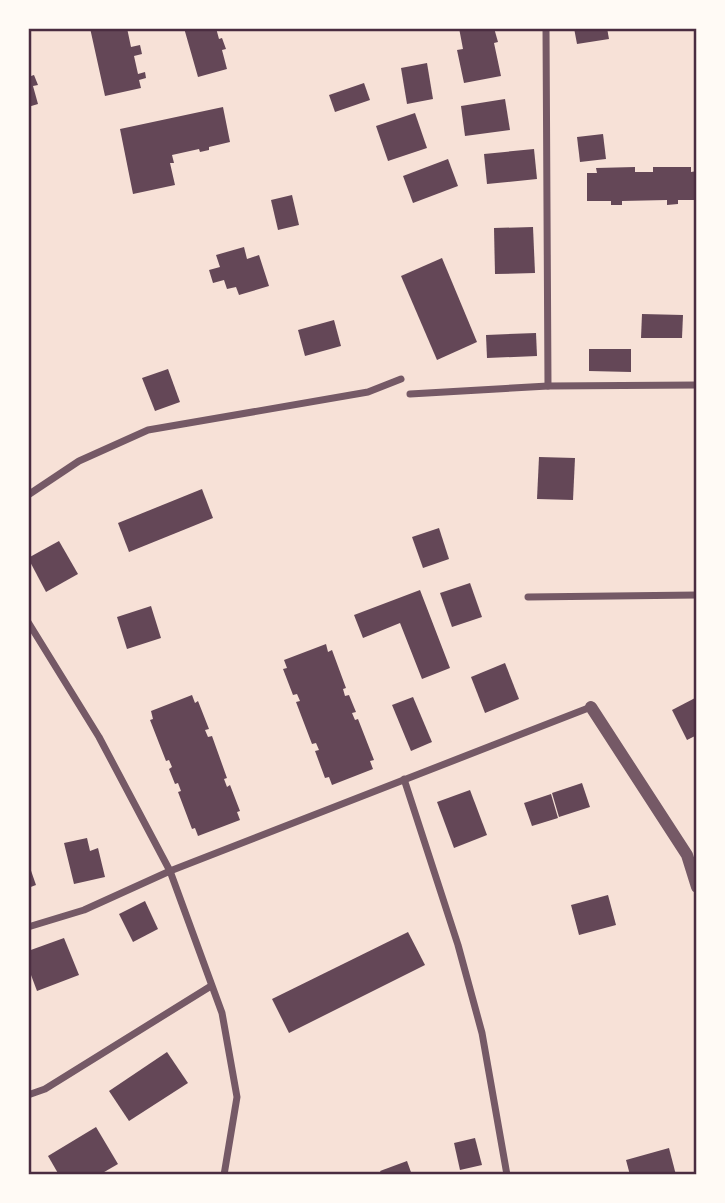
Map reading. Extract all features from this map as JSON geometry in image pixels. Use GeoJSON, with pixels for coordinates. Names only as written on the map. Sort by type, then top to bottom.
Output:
{"type":"FeatureCollection","features":[{"type":"Feature","properties":{"kind":"street"},"geometry":{"type":"LineString","coordinates":[[546,28],[548,386]]}},
{"type":"Feature","properties":{"kind":"street"},"geometry":{"type":"LineString","coordinates":[[28,495],[79,461],[148,430],[368,391],[401,379]]}},
{"type":"Feature","properties":{"kind":"street"},"geometry":{"type":"LineString","coordinates":[[410,394],[548,386],[697,385]]}},
{"type":"Feature","properties":{"kind":"street"},"geometry":{"type":"LineString","coordinates":[[528,597],[697,595]]}},
{"type":"Feature","properties":{"kind":"street"},"geometry":{"type":"LineString","coordinates":[[28,622],[99,737],[170,871],[222,1013],[237,1097],[225,1175]]}},
{"type":"Feature","properties":{"kind":"street"},"geometry":{"type":"LineString","coordinates":[[28,927],[84,910],[170,871],[592,707],[692,856],[697,887]]}},
{"type":"Feature","properties":{"kind":"street"},"geometry":{"type":"LineString","coordinates":[[404,779],[458,945],[482,1033],[507,1175]]}},
{"type":"Feature","properties":{"kind":"street"},"geometry":{"type":"LineString","coordinates":[[28,1095],[45,1088],[212,986]]}},
{"type":"Feature","properties":{"kind":"building"},"geometry":{"type":"Polygon","coordinates":[[[90,28],[127,28],[131,47],[140,45],[142,54],[134,56],[138,74],[145,72],[146,78],[139,80],[141,88],[105,96],[90,28]]]}},
{"type":"Feature","properties":{"kind":"building"},"geometry":{"type":"Polygon","coordinates":[[[184,28],[216,28],[226,49],[222,50],[227,69],[198,77],[184,28]]]}},
{"type":"Feature","properties":{"kind":"building"},"geometry":{"type":"Polygon","coordinates":[[[459,28],[494,28],[498,42],[494,43],[501,76],[464,83],[457,50],[463,49],[459,28]]]}},
{"type":"Feature","properties":{"kind":"building"},"geometry":{"type":"Polygon","coordinates":[[[574,28],[607,28],[609,39],[577,44],[574,28]]]}},
{"type":"Feature","properties":{"kind":"building"},"geometry":{"type":"Polygon","coordinates":[[[427,63],[433,99],[407,104],[401,68],[427,63]]]}},
{"type":"Feature","properties":{"kind":"building"},"geometry":{"type":"Polygon","coordinates":[[[28,67],[38,85],[33,86],[38,104],[28,107],[28,67]]]}},
{"type":"Feature","properties":{"kind":"building"},"geometry":{"type":"Polygon","coordinates":[[[364,83],[370,100],[335,112],[329,95],[364,83]]]}},
{"type":"Feature","properties":{"kind":"building"},"geometry":{"type":"Polygon","coordinates":[[[505,99],[510,130],[465,136],[461,106],[505,99]]]}},
{"type":"Feature","properties":{"kind":"building"},"geometry":{"type":"Polygon","coordinates":[[[223,107],[230,142],[209,147],[209,150],[200,152],[199,149],[172,155],[174,163],[170,163],[175,185],[133,194],[120,129],[223,107]]]}},
{"type":"Feature","properties":{"kind":"building"},"geometry":{"type":"Polygon","coordinates":[[[415,113],[427,148],[388,161],[376,126],[415,113]]]}},
{"type":"Feature","properties":{"kind":"building"},"geometry":{"type":"Polygon","coordinates":[[[603,134],[606,159],[580,162],[577,137],[603,134]]]}},
{"type":"Feature","properties":{"kind":"building"},"geometry":{"type":"Polygon","coordinates":[[[534,149],[537,179],[487,184],[484,154],[534,149]]]}},
{"type":"Feature","properties":{"kind":"building"},"geometry":{"type":"Polygon","coordinates":[[[448,159],[458,186],[413,203],[403,176],[448,159]]]}},
{"type":"Feature","properties":{"kind":"building"},"geometry":{"type":"Polygon","coordinates":[[[635,167],[635,172],[653,172],[653,167],[691,167],[691,172],[697,171],[697,200],[678,200],[678,204],[667,205],[667,200],[622,201],[622,205],[611,205],[611,201],[587,201],[587,173],[597,173],[596,168],[635,167]]]}},
{"type":"Feature","properties":{"kind":"building"},"geometry":{"type":"Polygon","coordinates":[[[292,195],[299,225],[278,230],[271,200],[292,195]]]}},
{"type":"Feature","properties":{"kind":"building"},"geometry":{"type":"Polygon","coordinates":[[[533,227],[535,273],[495,274],[494,228],[533,227]]]}},
{"type":"Feature","properties":{"kind":"building"},"geometry":{"type":"Polygon","coordinates":[[[244,247],[247,259],[259,255],[269,286],[239,295],[236,287],[227,289],[224,280],[213,283],[209,270],[220,267],[216,255],[244,247]]]}},
{"type":"Feature","properties":{"kind":"building"},"geometry":{"type":"Polygon","coordinates":[[[442,258],[477,342],[437,360],[401,276],[442,258]]]}},
{"type":"Feature","properties":{"kind":"building"},"geometry":{"type":"Polygon","coordinates":[[[642,314],[683,315],[682,338],[641,338],[642,314]]]}},
{"type":"Feature","properties":{"kind":"building"},"geometry":{"type":"Polygon","coordinates":[[[334,320],[341,346],[305,356],[298,330],[334,320]]]}},
{"type":"Feature","properties":{"kind":"building"},"geometry":{"type":"Polygon","coordinates":[[[536,333],[537,356],[487,358],[486,335],[536,333]]]}},
{"type":"Feature","properties":{"kind":"building"},"geometry":{"type":"Polygon","coordinates":[[[589,349],[631,349],[631,372],[589,371],[589,349]]]}},
{"type":"Feature","properties":{"kind":"building"},"geometry":{"type":"Polygon","coordinates":[[[168,369],[180,402],[155,411],[142,378],[168,369]]]}},
{"type":"Feature","properties":{"kind":"building"},"geometry":{"type":"Polygon","coordinates":[[[539,457],[575,458],[573,500],[537,499],[539,457]]]}},
{"type":"Feature","properties":{"kind":"building"},"geometry":{"type":"Polygon","coordinates":[[[202,489],[213,518],[129,552],[118,523],[202,489]]]}},
{"type":"Feature","properties":{"kind":"building"},"geometry":{"type":"Polygon","coordinates":[[[439,528],[449,559],[423,568],[412,537],[439,528]]]}},
{"type":"Feature","properties":{"kind":"building"},"geometry":{"type":"Polygon","coordinates":[[[59,541],[78,574],[46,592],[28,558],[59,541]]]}},
{"type":"Feature","properties":{"kind":"building"},"geometry":{"type":"Polygon","coordinates":[[[470,583],[482,617],[452,627],[440,593],[470,583]]]}},
{"type":"Feature","properties":{"kind":"building"},"geometry":{"type":"Polygon","coordinates":[[[420,590],[450,668],[422,679],[400,623],[363,638],[354,615],[420,590]]]}},
{"type":"Feature","properties":{"kind":"building"},"geometry":{"type":"Polygon","coordinates":[[[151,606],[161,638],[127,649],[117,617],[151,606]]]}},
{"type":"Feature","properties":{"kind":"building"},"geometry":{"type":"Polygon","coordinates":[[[326,644],[328,652],[332,650],[346,688],[343,689],[345,696],[349,695],[356,712],[352,713],[355,720],[358,719],[374,760],[370,761],[373,769],[332,785],[329,777],[325,778],[315,751],[319,750],[316,743],[312,744],[296,702],[300,701],[297,694],[293,695],[283,669],[287,668],[284,660],[326,644]]]}},
{"type":"Feature","properties":{"kind":"building"},"geometry":{"type":"Polygon","coordinates":[[[505,663],[519,699],[485,713],[471,677],[505,663]]]}},
{"type":"Feature","properties":{"kind":"building"},"geometry":{"type":"Polygon","coordinates":[[[192,695],[195,703],[198,701],[209,729],[205,730],[208,737],[212,736],[227,778],[224,779],[227,787],[230,785],[240,811],[237,812],[240,820],[198,836],[195,828],[192,829],[178,792],[181,791],[178,783],[175,784],[169,769],[172,767],[169,760],[166,761],[150,720],[153,719],[151,711],[192,695]]]}},
{"type":"Feature","properties":{"kind":"building"},"geometry":{"type":"Polygon","coordinates":[[[413,697],[432,742],[411,751],[392,705],[413,697]]]}},
{"type":"Feature","properties":{"kind":"building"},"geometry":{"type":"Polygon","coordinates":[[[697,697],[697,735],[687,740],[672,710],[697,697]]]}},
{"type":"Feature","properties":{"kind":"building"},"geometry":{"type":"Polygon","coordinates":[[[582,783],[590,807],[559,817],[552,793],[582,783]]]}},
{"type":"Feature","properties":{"kind":"building"},"geometry":{"type":"Polygon","coordinates":[[[470,790],[487,835],[454,848],[437,802],[470,790]]]}},
{"type":"Feature","properties":{"kind":"building"},"geometry":{"type":"Polygon","coordinates":[[[551,794],[558,818],[532,826],[524,803],[551,794]]]}},
{"type":"Feature","properties":{"kind":"building"},"geometry":{"type":"Polygon","coordinates":[[[87,838],[90,851],[98,848],[105,877],[74,884],[64,843],[87,838]]]}},
{"type":"Feature","properties":{"kind":"building"},"geometry":{"type":"Polygon","coordinates":[[[28,862],[36,885],[28,888],[28,862]]]}},
{"type":"Feature","properties":{"kind":"building"},"geometry":{"type":"Polygon","coordinates":[[[608,895],[616,925],[579,935],[571,905],[608,895]]]}},
{"type":"Feature","properties":{"kind":"building"},"geometry":{"type":"Polygon","coordinates":[[[145,901],[158,929],[133,942],[119,914],[145,901]]]}},
{"type":"Feature","properties":{"kind":"building"},"geometry":{"type":"Polygon","coordinates":[[[408,932],[425,965],[289,1033],[272,999],[408,932]]]}},
{"type":"Feature","properties":{"kind":"building"},"geometry":{"type":"Polygon","coordinates":[[[64,938],[79,975],[37,991],[28,967],[28,951],[64,938]]]}},
{"type":"Feature","properties":{"kind":"building"},"geometry":{"type":"Polygon","coordinates":[[[167,1052],[188,1083],[129,1121],[109,1091],[167,1052]]]}},
{"type":"Feature","properties":{"kind":"building"},"geometry":{"type":"Polygon","coordinates":[[[96,1127],[118,1164],[99,1175],[59,1175],[48,1156],[96,1127]]]}},
{"type":"Feature","properties":{"kind":"building"},"geometry":{"type":"Polygon","coordinates":[[[475,1138],[482,1165],[460,1170],[454,1143],[475,1138]]]}},
{"type":"Feature","properties":{"kind":"building"},"geometry":{"type":"Polygon","coordinates":[[[669,1148],[676,1175],[630,1175],[626,1160],[669,1148]]]}},
{"type":"Feature","properties":{"kind":"building"},"geometry":{"type":"Polygon","coordinates":[[[407,1161],[412,1175],[382,1175],[380,1171],[407,1161]]]}}]}
